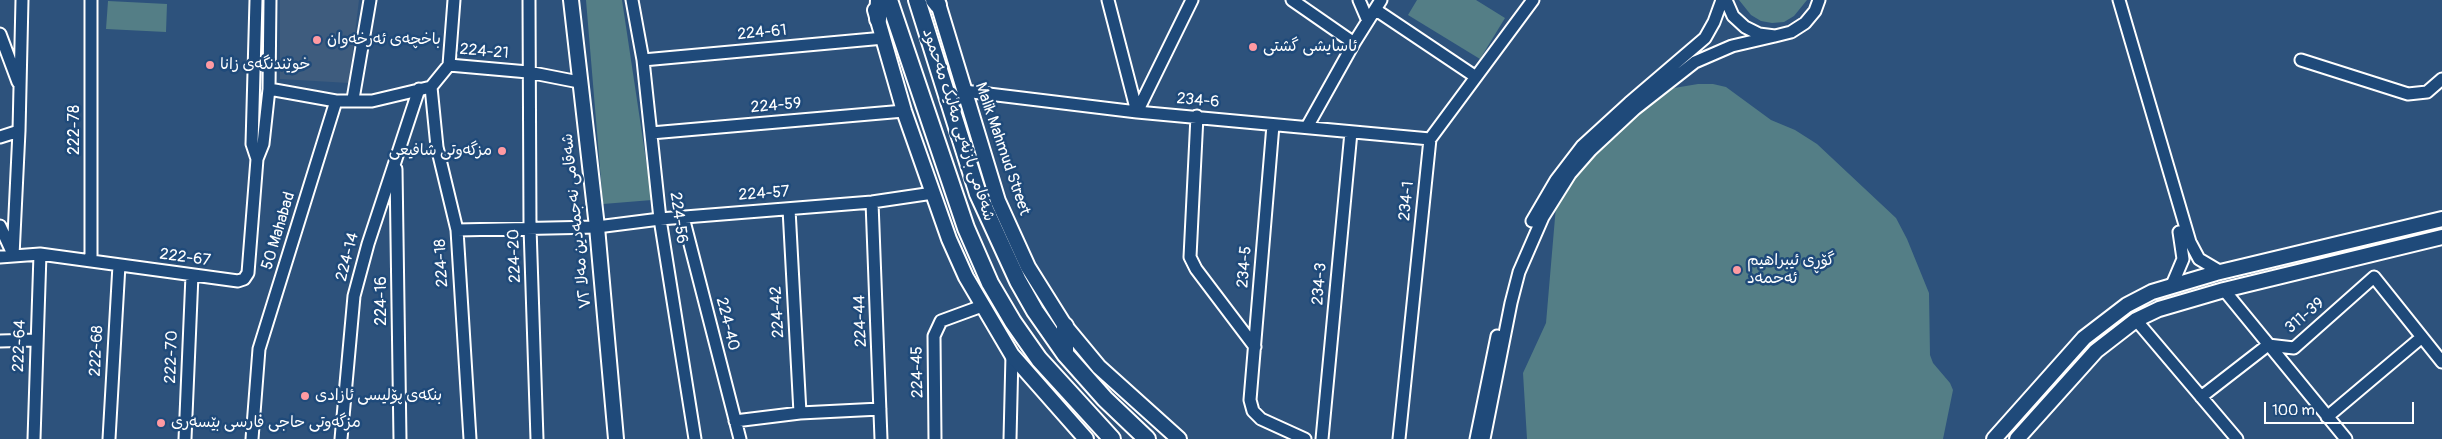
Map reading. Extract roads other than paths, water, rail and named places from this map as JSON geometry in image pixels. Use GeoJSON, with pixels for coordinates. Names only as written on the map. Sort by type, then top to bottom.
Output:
{"type":"FeatureCollection","features":[{"type":"Feature","properties":{"kind":"highway"},"geometry":{"type":"LineString","coordinates":[[878,19],[879,0]]}},
{"type":"Feature","properties":{"kind":"highway","name":"شەقامی بازنەیی مەلیک مەحمود"},"geometry":{"type":"LineString","coordinates":[[889,0],[966,228],[990,283],[1013,322],[1039,359],[1112,439]]}},
{"type":"Feature","properties":{"kind":"highway","name":"شەقامی بازنەیی مەلیک مەحمود"},"geometry":{"type":"LineString","coordinates":[[917,0],[978,194],[1018,281],[1035,311],[1065,354],[1105,398],[1147,439]]}},
{"type":"Feature","properties":{"kind":"highway"},"geometry":{"type":"LineString","coordinates":[[1065,326],[1065,354]]}},
{"type":"Feature","properties":{"kind":"main road","name":"شەقامی نەجمەدین مەلا ٧٢"},"geometry":{"type":"LineString","coordinates":[[571,0],[597,227],[616,439]]}},
{"type":"Feature","properties":{"kind":"main road"},"geometry":{"type":"LineString","coordinates":[[872,0],[904,111],[949,239],[982,306],[1012,355],[1086,439]]}},
{"type":"Feature","properties":{"kind":"main road","name":"Malik Mahmud Street"},"geometry":{"type":"LineString","coordinates":[[936,2],[998,201],[1028,267],[1065,326],[1099,367],[1175,437],[1185,439]]}},
{"type":"Feature","properties":{"kind":"main road"},"geometry":{"type":"LineString","coordinates":[[1994,439],[2058,364],[2098,326],[2127,305],[2172,285],[2442,219]]}},
{"type":"Feature","properties":{"kind":"main road"},"geometry":{"type":"LineString","coordinates":[[2004,439],[2044,395],[2083,364],[2113,336],[2136,320],[2178,302],[2442,237]]}},
{"type":"Feature","properties":{"kind":"main road"},"geometry":{"type":"LineString","coordinates":[[2360,238],[2363,256]]}},
{"type":"Feature","properties":{"kind":"main road"},"geometry":{"type":"LineString","coordinates":[[2024,436],[2083,364]]}},
{"type":"Feature","properties":{"kind":"street"},"geometry":{"type":"LineString","coordinates":[[13,256],[20,131],[22,0]]}},
{"type":"Feature","properties":{"kind":"street","name":"222-78"},"geometry":{"type":"LineString","coordinates":[[91,0],[91,260]]}},
{"type":"Feature","properties":{"kind":"street"},"geometry":{"type":"LineString","coordinates":[[256,0],[252,144],[257,159]]}},
{"type":"Feature","properties":{"kind":"street"},"geometry":{"type":"LineString","coordinates":[[257,159],[263,144],[269,89],[270,0]]}},
{"type":"Feature","properties":{"kind":"street"},"geometry":{"type":"LineString","coordinates":[[353,99],[370,0]]}},
{"type":"Feature","properties":{"kind":"street"},"geometry":{"type":"LineString","coordinates":[[449,66],[454,0]]}},
{"type":"Feature","properties":{"kind":"street","name":"224-20"},"geometry":{"type":"LineString","coordinates":[[529,0],[530,227],[536,363],[537,439]]}},
{"type":"Feature","properties":{"kind":"street","name":"224-56"},"geometry":{"type":"LineString","coordinates":[[632,0],[643,60],[660,219],[696,439]]}},
{"type":"Feature","properties":{"kind":"street"},"geometry":{"type":"LineString","coordinates":[[1108,0],[1137,112]]}},
{"type":"Feature","properties":{"kind":"street"},"geometry":{"type":"LineString","coordinates":[[1137,112],[1192,0]]}},
{"type":"Feature","properties":{"kind":"street"},"geometry":{"type":"LineString","coordinates":[[1292,0],[1354,43]]}},
{"type":"Feature","properties":{"kind":"street"},"geometry":{"type":"LineString","coordinates":[[1359,0],[1368,21]]}},
{"type":"Feature","properties":{"kind":"street"},"geometry":{"type":"LineString","coordinates":[[1430,139],[1533,0]]}},
{"type":"Feature","properties":{"kind":"street"},"geometry":{"type":"LineString","coordinates":[[1724,0],[1733,16],[1745,27],[1759,34],[1775,36]]}},
{"type":"Feature","properties":{"kind":"street"},"geometry":{"type":"LineString","coordinates":[[1476,439],[1510,278],[1524,239],[1541,203],[1560,174],[1582,146],[1629,102],[1705,38],[1724,0]]}},
{"type":"Feature","properties":{"kind":"street"},"geometry":{"type":"LineString","coordinates":[[1484,439],[1511,303],[1520,272],[1542,217],[1570,174],[1591,150],[1635,109],[1695,62],[1732,46],[1791,32],[1804,24],[1814,11],[1819,0]]}},
{"type":"Feature","properties":{"kind":"street"},"geometry":{"type":"LineString","coordinates":[[2113,0],[2182,244],[2182,264],[2172,285]]}},
{"type":"Feature","properties":{"kind":"street"},"geometry":{"type":"LineString","coordinates":[[2120,0],[2190,242],[2200,259],[2221,272]]}},
{"type":"Feature","properties":{"kind":"street"},"geometry":{"type":"LineString","coordinates":[[1307,127],[1354,43],[1378,5],[1476,77]]}},
{"type":"Feature","properties":{"kind":"street"},"geometry":{"type":"LineString","coordinates":[[0,34],[20,89]]}},
{"type":"Feature","properties":{"kind":"street","name":"224-61"},"geometry":{"type":"LineString","coordinates":[[643,60],[884,38]]}},
{"type":"Feature","properties":{"kind":"street"},"geometry":{"type":"LineString","coordinates":[[2301,60],[2408,94],[2427,92],[2442,80]]}},
{"type":"Feature","properties":{"kind":"street","name":"224-21"},"geometry":{"type":"LineString","coordinates":[[432,87],[449,66],[528,72],[579,82]]}},
{"type":"Feature","properties":{"kind":"street"},"geometry":{"type":"LineString","coordinates":[[269,89],[336,101],[353,99],[372,101],[432,87]]}},
{"type":"Feature","properties":{"kind":"street","name":"224-18"},"geometry":{"type":"LineString","coordinates":[[432,87],[437,147],[457,230],[470,439]]}},
{"type":"Feature","properties":{"kind":"street","name":"224-14"},"geometry":{"type":"LineString","coordinates":[[341,439],[354,296],[368,244],[419,89]]}},
{"type":"Feature","properties":{"kind":"street","name":"234-6"},"geometry":{"type":"LineString","coordinates":[[964,91],[1137,112],[1198,116],[1273,125],[1430,139]]}},
{"type":"Feature","properties":{"kind":"street","name":"50 Mahabad"},"geometry":{"type":"LineString","coordinates":[[252,439],[259,349],[336,101]]}},
{"type":"Feature","properties":{"kind":"street","name":"224-59"},"geometry":{"type":"LineString","coordinates":[[652,133],[904,111]]}},
{"type":"Feature","properties":{"kind":"street"},"geometry":{"type":"LineString","coordinates":[[1198,116],[1190,257],[1196,269],[1255,347]]}},
{"type":"Feature","properties":{"kind":"street","name":"234-5"},"geometry":{"type":"LineString","coordinates":[[1273,125],[1250,400],[1253,411],[1261,419],[1305,439]]}},
{"type":"Feature","properties":{"kind":"street"},"geometry":{"type":"LineString","coordinates":[[0,137],[20,131]]}},
{"type":"Feature","properties":{"kind":"street","name":"234-3"},"geometry":{"type":"LineString","coordinates":[[1322,439],[1351,132]]}},
{"type":"Feature","properties":{"kind":"street","name":"234-1"},"geometry":{"type":"LineString","coordinates":[[1399,439],[1430,139]]}},
{"type":"Feature","properties":{"kind":"street","name":"222-67"},"geometry":{"type":"LineString","coordinates":[[0,257],[40,254],[192,276],[238,281],[244,279],[248,273],[257,159]]}},
{"type":"Feature","properties":{"kind":"street","name":"224-16"},"geometry":{"type":"LineString","coordinates":[[396,162],[400,439]]}},
{"type":"Feature","properties":{"kind":"street","name":"224-57"},"geometry":{"type":"LineString","coordinates":[[457,230],[597,227],[660,219],[872,202],[933,193]]}},
{"type":"Feature","properties":{"kind":"street","name":"224-44"},"geometry":{"type":"LineString","coordinates":[[872,202],[881,439]]}},
{"type":"Feature","properties":{"kind":"street","name":"224-42"},"geometry":{"type":"LineString","coordinates":[[789,209],[800,413]]}},
{"type":"Feature","properties":{"kind":"street","name":"224-40"},"geometry":{"type":"LineString","coordinates":[[683,217],[740,439]]}},
{"type":"Feature","properties":{"kind":"street"},"geometry":{"type":"LineString","coordinates":[[0,226],[13,256]]}},
{"type":"Feature","properties":{"kind":"street","name":"222-64"},"geometry":{"type":"LineString","coordinates":[[34,439],[40,254]]}},
{"type":"Feature","properties":{"kind":"street","name":"222-68"},"geometry":{"type":"LineString","coordinates":[[109,439],[119,265]]}},
{"type":"Feature","properties":{"kind":"street","name":"222-70"},"geometry":{"type":"LineString","coordinates":[[185,439],[192,276]]}},
{"type":"Feature","properties":{"kind":"street","name":"311-39"},"geometry":{"type":"LineString","coordinates":[[2201,397],[2268,345],[2294,348],[2374,277],[2422,337]]}},
{"type":"Feature","properties":{"kind":"street"},"geometry":{"type":"LineString","coordinates":[[2224,290],[2346,439]]}},
{"type":"Feature","properties":{"kind":"street","name":"224-45"},"geometry":{"type":"LineString","coordinates":[[935,439],[934,336],[941,321],[982,306]]}},
{"type":"Feature","properties":{"kind":"street"},"geometry":{"type":"LineString","coordinates":[[2136,320],[2237,439]]}},
{"type":"Feature","properties":{"kind":"street"},"geometry":{"type":"LineString","coordinates":[[2328,417],[2422,337],[2442,362]]}},
{"type":"Feature","properties":{"kind":"street"},"geometry":{"type":"LineString","coordinates":[[0,341],[36,340]]}},
{"type":"Feature","properties":{"kind":"street"},"geometry":{"type":"LineString","coordinates":[[1010,439],[1012,355]]}},
{"type":"Feature","properties":{"kind":"street"},"geometry":{"type":"LineString","coordinates":[[735,421],[800,413],[880,409]]}},
{"type":"Feature","properties":{"kind":"place","name":"باخچەی ئەرخەوان"},"geometry":{"type":"Point","coordinates":[317,40]}},
{"type":"Feature","properties":{"kind":"place","name":"ئاسایشی گشتی"},"geometry":{"type":"Point","coordinates":[1253,47]}},
{"type":"Feature","properties":{"kind":"place","name":"خوێندنگەی زانا"},"geometry":{"type":"Point","coordinates":[210,65]}},
{"type":"Feature","properties":{"kind":"place","name":"مزگەوتی شافیعی"},"geometry":{"type":"Point","coordinates":[502,151]}},
{"type":"Feature","properties":{"kind":"place","name":"گۆڕی ئیبراھیم ئەحمەد"},"geometry":{"type":"Point","coordinates":[1737,270]}},
{"type":"Feature","properties":{"kind":"place","name":"بنکەی پۆلیسی ئازادی"},"geometry":{"type":"Point","coordinates":[305,396]}},
{"type":"Feature","properties":{"kind":"place","name":"مزگەوتی حاجی فارسی بێسەری"},"geometry":{"type":"Point","coordinates":[161,423]}}]}
